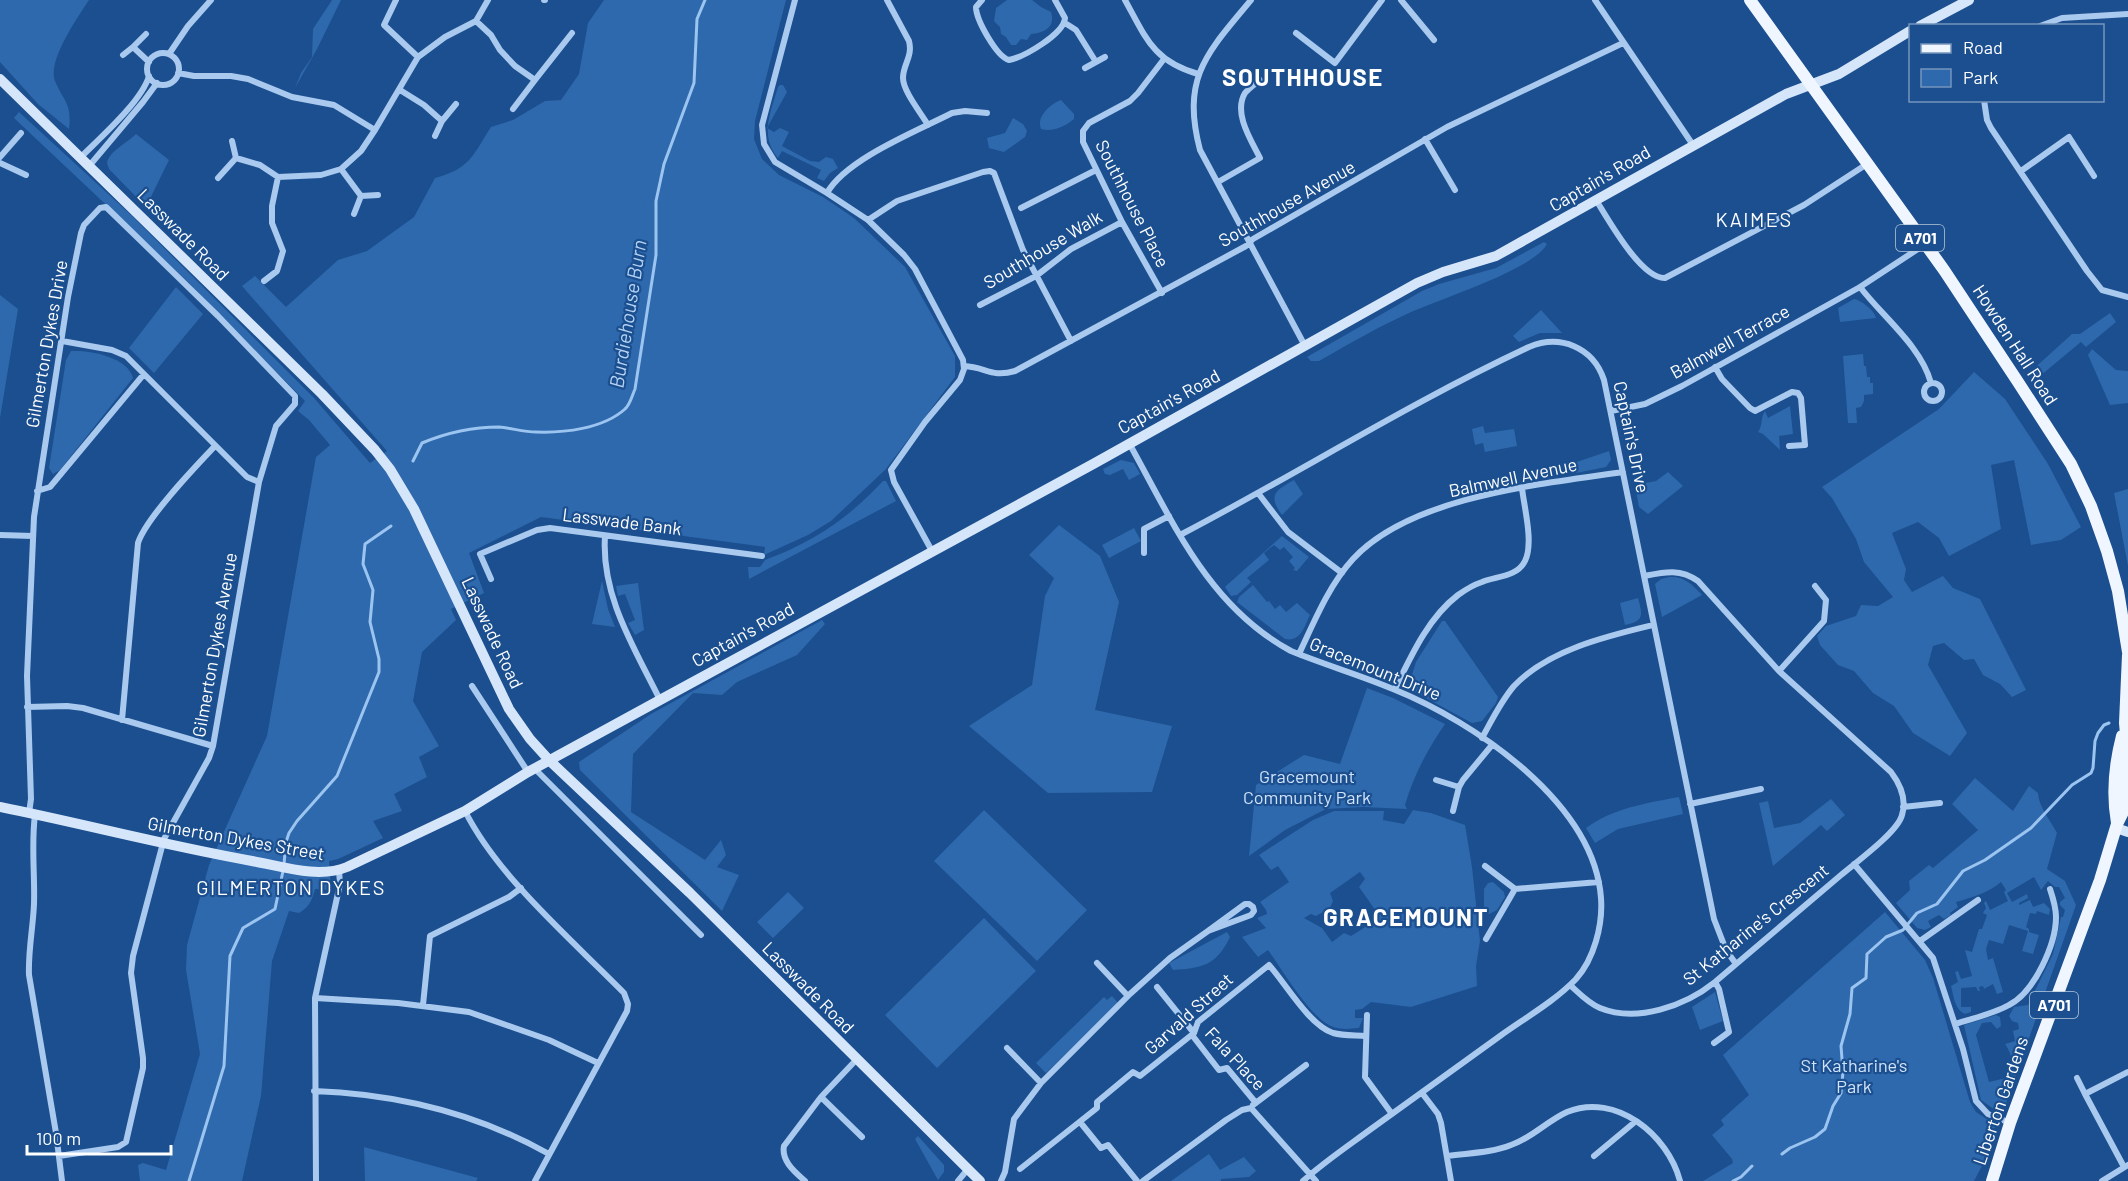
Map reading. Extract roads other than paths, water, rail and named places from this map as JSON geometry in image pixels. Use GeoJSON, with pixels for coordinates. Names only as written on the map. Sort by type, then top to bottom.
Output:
{"type":"FeatureCollection","features":[{"type":"Feature","properties":{"kind":"main road","name":"A701"},"geometry":{"type":"LineString","coordinates":[[1750,0],[1810,86]]}},
{"type":"Feature","properties":{"kind":"main road"},"geometry":{"type":"LineString","coordinates":[[1924,24],[1969,0]]}},
{"type":"Feature","properties":{"kind":"main road","name":"Captain's Road"},"geometry":{"type":"LineString","coordinates":[[550,761],[1417,283],[1443,272],[1496,256],[1786,94],[1839,74],[1909,32]]}},
{"type":"Feature","properties":{"kind":"main road","name":"Lasswade Road"},"geometry":{"type":"LineString","coordinates":[[0,79],[330,402],[390,469],[414,509],[442,564],[509,709],[530,739],[550,761],[690,893],[857,1059],[960,1177],[980,1181]]}},
{"type":"Feature","properties":{"kind":"main road","name":"Howden Hall Road"},"geometry":{"type":"LineString","coordinates":[[1810,86],[1924,244],[2022,387],[2080,482],[2098,523],[2116,581],[2125,623],[2128,654],[2125,799],[2120,828]]}},
{"type":"Feature","properties":{"kind":"main road","name":"Gilmerton Dykes Street"},"geometry":{"type":"LineString","coordinates":[[0,807],[163,844],[261,863],[328,872],[339,870],[465,811],[550,761]]}},
{"type":"Feature","properties":{"kind":"main road","name":"Liberton Gardens"},"geometry":{"type":"LineString","coordinates":[[1992,1181],[2010,1123],[2120,828]]}},
{"type":"Feature","properties":{"kind":"street"},"geometry":{"type":"LineString","coordinates":[[169,54],[188,26],[211,0]]}},
{"type":"Feature","properties":{"kind":"street"},"geometry":{"type":"LineString","coordinates":[[396,0],[384,25],[418,57]]}},
{"type":"Feature","properties":{"kind":"street"},"geometry":{"type":"LineString","coordinates":[[236,158],[260,165],[278,177],[321,175],[341,169],[362,151],[418,57],[445,37],[476,21],[488,0]]}},
{"type":"Feature","properties":{"kind":"street"},"geometry":{"type":"LineString","coordinates":[[795,0],[762,124],[762,135],[767,152],[775,162],[868,220],[904,255],[915,269],[961,354],[964,366],[960,380],[925,422],[891,470],[894,482],[932,551]]}},
{"type":"Feature","properties":{"kind":"street"},"geometry":{"type":"LineString","coordinates":[[886,0],[911,47],[911,54],[904,72],[904,84],[928,125]]}},
{"type":"Feature","properties":{"kind":"street"},"geometry":{"type":"LineString","coordinates":[[982,0],[976,8],[977,18],[1004,59],[1014,59],[1051,38],[1062,29],[1065,23],[1063,12],[1055,0]]}},
{"type":"Feature","properties":{"kind":"street"},"geometry":{"type":"LineString","coordinates":[[1125,0],[1152,46],[1164,59],[1198,74]]}},
{"type":"Feature","properties":{"kind":"street"},"geometry":{"type":"LineString","coordinates":[[1251,0],[1212,48],[1198,74],[1193,103],[1194,126],[1200,150],[1305,346]]}},
{"type":"Feature","properties":{"kind":"street"},"geometry":{"type":"LineString","coordinates":[[1296,33],[1335,63],[1382,0]]}},
{"type":"Feature","properties":{"kind":"street"},"geometry":{"type":"LineString","coordinates":[[1401,0],[1434,40]]}},
{"type":"Feature","properties":{"kind":"street"},"geometry":{"type":"LineString","coordinates":[[1595,0],[1693,145]]}},
{"type":"Feature","properties":{"kind":"street"},"geometry":{"type":"LineString","coordinates":[[2046,24],[2062,18],[2128,14]]}},
{"type":"Feature","properties":{"kind":"street"},"geometry":{"type":"LineString","coordinates":[[476,21],[491,35],[500,50],[515,66],[535,80]]}},
{"type":"Feature","properties":{"kind":"street"},"geometry":{"type":"LineString","coordinates":[[1065,23],[1076,30],[1096,62]]}},
{"type":"Feature","properties":{"kind":"street"},"geometry":{"type":"LineString","coordinates":[[513,109],[572,33]]}},
{"type":"Feature","properties":{"kind":"street"},"geometry":{"type":"LineString","coordinates":[[123,55],[146,34]]}},
{"type":"Feature","properties":{"kind":"street","name":"Southhouse Avenue"},"geometry":{"type":"LineString","coordinates":[[964,366],[991,374],[1006,374],[1161,293],[1425,139],[1490,105],[1623,43]]}},
{"type":"Feature","properties":{"kind":"street"},"geometry":{"type":"LineString","coordinates":[[81,157],[110,129],[136,98],[149,76],[148,62],[133,47]]}},
{"type":"Feature","properties":{"kind":"street"},"geometry":{"type":"LineString","coordinates":[[148,62],[160,53],[169,54],[178,64],[178,73],[167,84],[157,83],[149,76]]}},
{"type":"Feature","properties":{"kind":"street"},"geometry":{"type":"LineString","coordinates":[[1085,68],[1105,57]]}},
{"type":"Feature","properties":{"kind":"street","name":"Southhouse Place"},"geometry":{"type":"LineString","coordinates":[[1161,293],[1122,222],[1082,136],[1084,127],[1130,101],[1164,59]]}},
{"type":"Feature","properties":{"kind":"street"},"geometry":{"type":"LineString","coordinates":[[178,73],[248,79],[292,97],[334,105],[375,130]]}},
{"type":"Feature","properties":{"kind":"street"},"geometry":{"type":"LineString","coordinates":[[1218,182],[1260,158],[1246,129],[1242,109],[1245,93],[1260,81]]}},
{"type":"Feature","properties":{"kind":"street"},"geometry":{"type":"LineString","coordinates":[[90,165],[157,83]]}},
{"type":"Feature","properties":{"kind":"street"},"geometry":{"type":"LineString","coordinates":[[400,90],[424,105],[442,121]]}},
{"type":"Feature","properties":{"kind":"street"},"geometry":{"type":"LineString","coordinates":[[1984,102],[1987,120],[2087,271],[2102,290],[2128,297]]}},
{"type":"Feature","properties":{"kind":"street"},"geometry":{"type":"LineString","coordinates":[[435,136],[442,121],[456,104]]}},
{"type":"Feature","properties":{"kind":"street"},"geometry":{"type":"LineString","coordinates":[[827,193],[836,180],[856,164],[928,125],[958,111],[987,113]]}},
{"type":"Feature","properties":{"kind":"street"},"geometry":{"type":"LineString","coordinates":[[0,157],[21,133]]}},
{"type":"Feature","properties":{"kind":"street"},"geometry":{"type":"LineString","coordinates":[[2020,171],[2069,137],[2094,176]]}},
{"type":"Feature","properties":{"kind":"street"},"geometry":{"type":"LineString","coordinates":[[1425,139],[1455,190]]}},
{"type":"Feature","properties":{"kind":"street"},"geometry":{"type":"LineString","coordinates":[[232,141],[236,158]]}},
{"type":"Feature","properties":{"kind":"street"},"geometry":{"type":"LineString","coordinates":[[218,178],[236,158]]}},
{"type":"Feature","properties":{"kind":"street"},"geometry":{"type":"LineString","coordinates":[[0,163],[26,175]]}},
{"type":"Feature","properties":{"kind":"street"},"geometry":{"type":"LineString","coordinates":[[1596,199],[1621,240],[1648,271],[1659,278],[1665,278],[1803,205],[1867,164]]}},
{"type":"Feature","properties":{"kind":"street"},"geometry":{"type":"LineString","coordinates":[[341,169],[361,196]]}},
{"type":"Feature","properties":{"kind":"street"},"geometry":{"type":"LineString","coordinates":[[1021,208],[1096,170]]}},
{"type":"Feature","properties":{"kind":"street"},"geometry":{"type":"LineString","coordinates":[[868,220],[897,201],[990,171],[997,177],[1019,241],[1071,341]]}},
{"type":"Feature","properties":{"kind":"street"},"geometry":{"type":"LineString","coordinates":[[264,281],[277,270],[283,251],[272,223],[272,206],[278,177]]}},
{"type":"Feature","properties":{"kind":"street"},"geometry":{"type":"LineString","coordinates":[[361,196],[378,195]]}},
{"type":"Feature","properties":{"kind":"street"},"geometry":{"type":"LineString","coordinates":[[354,214],[361,196]]}},
{"type":"Feature","properties":{"kind":"street","name":"Lasswade Road"},"geometry":{"type":"LineString","coordinates":[[100,208],[106,207],[166,264],[295,396],[296,400]]}},
{"type":"Feature","properties":{"kind":"street","name":"Gilmerton Dykes Drive"},"geometry":{"type":"LineString","coordinates":[[62,1181],[29,975],[28,956],[34,907],[27,707],[33,536],[37,491],[81,233],[84,225],[100,208]]}},
{"type":"Feature","properties":{"kind":"street","name":"Southhouse Walk"},"geometry":{"type":"LineString","coordinates":[[980,305],[1036,276],[1071,249],[1122,222]]}},
{"type":"Feature","properties":{"kind":"street","name":"Balmwell Terrace"},"geometry":{"type":"LineString","coordinates":[[1611,411],[1646,404],[1860,287],[1924,244]]}},
{"type":"Feature","properties":{"kind":"street"},"geometry":{"type":"LineString","coordinates":[[1860,287],[1870,301],[1890,319],[1911,347],[1928,372],[1931,383]]}},
{"type":"Feature","properties":{"kind":"street"},"geometry":{"type":"LineString","coordinates":[[62,341],[120,352],[247,477],[259,482]]}},
{"type":"Feature","properties":{"kind":"street","name":"Captain's Drive"},"geometry":{"type":"LineString","coordinates":[[1180,536],[1433,396],[1537,343],[1563,342],[1590,355],[1602,373],[1611,411],[1717,932],[1736,964]]}},
{"type":"Feature","properties":{"kind":"street"},"geometry":{"type":"LineString","coordinates":[[1715,367],[1722,378],[1755,411],[1792,392],[1798,393],[1801,398],[1805,445],[1789,446]]}},
{"type":"Feature","properties":{"kind":"street"},"geometry":{"type":"LineString","coordinates":[[37,491],[50,487],[144,374]]}},
{"type":"Feature","properties":{"kind":"street","name":"Gilmerton Dykes Avenue"},"geometry":{"type":"LineString","coordinates":[[59,1156],[118,1147],[126,1142],[143,1068],[131,965],[163,844],[209,758],[213,746],[259,482],[276,426],[296,400]]}},
{"type":"Feature","properties":{"kind":"street","name":"Gracemount Drive"},"geometry":{"type":"LineString","coordinates":[[1129,442],[1180,536],[1213,585],[1234,610],[1279,644],[1299,654],[1395,689],[1444,714],[1492,745],[1540,784],[1569,815],[1588,850],[1599,882],[1602,904],[1594,946],[1584,969],[1570,985],[1303,1181]]}},
{"type":"Feature","properties":{"kind":"street"},"geometry":{"type":"LineString","coordinates":[[122,720],[131,610],[141,533],[215,446]]}},
{"type":"Feature","properties":{"kind":"street","name":"Balmwell Avenue"},"geometry":{"type":"LineString","coordinates":[[1299,654],[1323,604],[1351,561],[1370,544],[1423,514],[1522,488],[1623,472]]}},
{"type":"Feature","properties":{"kind":"street"},"geometry":{"type":"LineString","coordinates":[[1395,689],[1420,640],[1447,605],[1471,587],[1516,571],[1526,560],[1529,544],[1522,488]]}},
{"type":"Feature","properties":{"kind":"street"},"geometry":{"type":"LineString","coordinates":[[1258,493],[1288,532],[1342,573]]}},
{"type":"Feature","properties":{"kind":"street"},"geometry":{"type":"LineString","coordinates":[[1144,553],[1144,529],[1169,516]]}},
{"type":"Feature","properties":{"kind":"street","name":"Lasswade Bank"},"geometry":{"type":"LineString","coordinates":[[491,579],[480,554],[537,530],[550,528],[758,558]]}},
{"type":"Feature","properties":{"kind":"street"},"geometry":{"type":"LineString","coordinates":[[0,535],[33,536]]}},
{"type":"Feature","properties":{"kind":"street"},"geometry":{"type":"LineString","coordinates":[[605,536],[606,567],[615,608],[660,700]]}},
{"type":"Feature","properties":{"kind":"street"},"geometry":{"type":"LineString","coordinates":[[1644,576],[1674,571],[1687,574],[1698,581],[1779,671],[1891,772],[1901,788],[1903,807],[1932,808],[1940,803]]}},
{"type":"Feature","properties":{"kind":"street"},"geometry":{"type":"LineString","coordinates":[[1779,671],[1824,621],[1827,600],[1815,586]]}},
{"type":"Feature","properties":{"kind":"street"},"geometry":{"type":"LineString","coordinates":[[1482,738],[1504,699],[1529,673],[1580,646],[1606,636],[1653,625]]}},
{"type":"Feature","properties":{"kind":"street","name":"Lasswade Road"},"geometry":{"type":"LineString","coordinates":[[472,686],[532,771],[701,935]]}},
{"type":"Feature","properties":{"kind":"street"},"geometry":{"type":"LineString","coordinates":[[27,707],[75,707],[213,746]]}},
{"type":"Feature","properties":{"kind":"street"},"geometry":{"type":"LineString","coordinates":[[1453,811],[1459,787],[1492,745]]}},
{"type":"Feature","properties":{"kind":"street"},"geometry":{"type":"LineString","coordinates":[[1436,780],[1459,787]]}},
{"type":"Feature","properties":{"kind":"street"},"geometry":{"type":"LineString","coordinates":[[1690,804],[1761,789]]}},
{"type":"Feature","properties":{"kind":"street","name":"St Katharine's Crescent"},"geometry":{"type":"LineString","coordinates":[[1570,985],[1598,1007],[1624,1013],[1654,1011],[1695,997],[1895,828],[1902,815],[1903,807]]}},
{"type":"Feature","properties":{"kind":"street"},"geometry":{"type":"LineString","coordinates":[[465,811],[485,844],[520,888],[627,998],[627,1011],[535,1181]]}},
{"type":"Feature","properties":{"kind":"street"},"geometry":{"type":"LineString","coordinates":[[1854,864],[1933,958],[1955,1024],[1976,1101],[1988,1114],[2010,1123]]}},
{"type":"Feature","properties":{"kind":"street"},"geometry":{"type":"LineString","coordinates":[[1485,866],[1515,889],[1599,882]]}},
{"type":"Feature","properties":{"kind":"street"},"geometry":{"type":"LineString","coordinates":[[316,1181],[315,998],[340,884],[339,870]]}},
{"type":"Feature","properties":{"kind":"street"},"geometry":{"type":"LineString","coordinates":[[423,1005],[430,936],[509,897],[520,888]]}},
{"type":"Feature","properties":{"kind":"street"},"geometry":{"type":"LineString","coordinates":[[1486,939],[1515,889]]}},
{"type":"Feature","properties":{"kind":"street"},"geometry":{"type":"LineString","coordinates":[[1955,1024],[2008,1006],[2018,999],[2035,980],[2047,951],[2056,919],[2056,908],[2050,889]]}},
{"type":"Feature","properties":{"kind":"street"},"geometry":{"type":"LineString","coordinates":[[1920,941],[1978,900]]}},
{"type":"Feature","properties":{"kind":"street"},"geometry":{"type":"LineString","coordinates":[[1001,1181],[1005,1172],[1014,1119],[1041,1083],[1128,996],[1170,958],[1245,904],[1253,907],[1254,911],[1250,916],[1208,932]]}},
{"type":"Feature","properties":{"kind":"street"},"geometry":{"type":"LineString","coordinates":[[1097,963],[1128,996]]}},
{"type":"Feature","properties":{"kind":"street","name":"Garvald Street"},"geometry":{"type":"LineString","coordinates":[[1020,1169],[1097,1108],[1097,1102],[1133,1072],[1140,1076],[1193,1034],[1198,1022],[1269,965],[1309,1015],[1324,1028],[1340,1034],[1366,1036]]}},
{"type":"Feature","properties":{"kind":"street"},"geometry":{"type":"LineString","coordinates":[[1714,1043],[1729,1032],[1715,982]]}},
{"type":"Feature","properties":{"kind":"street","name":"Fala Place"},"geometry":{"type":"LineString","coordinates":[[1157,987],[1219,1070],[1227,1068],[1253,1105],[1310,1174]]}},
{"type":"Feature","properties":{"kind":"street"},"geometry":{"type":"LineString","coordinates":[[315,998],[423,1005],[469,1012],[507,1024],[598,1064]]}},
{"type":"Feature","properties":{"kind":"street"},"geometry":{"type":"LineString","coordinates":[[1367,1015],[1365,1077],[1392,1114]]}},
{"type":"Feature","properties":{"kind":"street"},"geometry":{"type":"LineString","coordinates":[[1007,1048],[1041,1083]]}},
{"type":"Feature","properties":{"kind":"street"},"geometry":{"type":"LineString","coordinates":[[805,1181],[787,1162],[782,1153],[784,1146],[821,1097],[857,1059]]}},
{"type":"Feature","properties":{"kind":"street"},"geometry":{"type":"LineString","coordinates":[[1143,1181],[1226,1120],[1253,1105],[1306,1065]]}},
{"type":"Feature","properties":{"kind":"street"},"geometry":{"type":"LineString","coordinates":[[2085,1094],[2128,1072]]}},
{"type":"Feature","properties":{"kind":"street"},"geometry":{"type":"LineString","coordinates":[[2077,1078],[2126,1166],[2111,1179],[2102,1181]]}},
{"type":"Feature","properties":{"kind":"street"},"geometry":{"type":"LineString","coordinates":[[314,1091],[369,1095],[444,1109],[493,1128],[549,1154]]}},
{"type":"Feature","properties":{"kind":"street"},"geometry":{"type":"LineString","coordinates":[[1422,1093],[1438,1114],[1448,1156],[1451,1181]]}},
{"type":"Feature","properties":{"kind":"street"},"geometry":{"type":"LineString","coordinates":[[821,1097],[862,1137]]}},
{"type":"Feature","properties":{"kind":"street"},"geometry":{"type":"LineString","coordinates":[[1448,1156],[1488,1151],[1512,1145],[1551,1120],[1574,1110],[1611,1109],[1636,1121],[1659,1142],[1671,1160],[1680,1181]]}},
{"type":"Feature","properties":{"kind":"street"},"geometry":{"type":"LineString","coordinates":[[1594,1156],[1636,1121]]}},
{"type":"Feature","properties":{"kind":"street"},"geometry":{"type":"LineString","coordinates":[[1080,1122],[1101,1148],[1108,1145],[1137,1181]]}},
{"type":"Feature","properties":{"kind":"street"},"geometry":{"type":"LineString","coordinates":[[1310,1174],[1316,1181]]}},
{"type":"Feature","properties":{"kind":"waterway","name":"Burdiehouse Burn"},"geometry":{"type":"LineString","coordinates":[[413,461],[422,443],[440,436],[470,429],[499,427],[531,432],[570,430],[606,421],[616,416],[628,405],[635,389],[656,255],[656,201],[664,164],[694,83],[697,19],[705,0]]}},
{"type":"Feature","properties":{"kind":"waterway","name":"Burdiehouse Burn"},"geometry":{"type":"LineString","coordinates":[[284,864],[289,833],[337,776],[379,672],[379,659],[370,622],[373,590],[363,564],[365,544],[391,526]]}},
{"type":"Feature","properties":{"kind":"waterway"},"geometry":{"type":"LineString","coordinates":[[1782,1154],[1815,1137],[1825,1129],[1833,1106],[1841,1093],[1843,1072],[1841,1046],[1850,1014],[1852,988],[1866,978],[1867,954],[1886,937],[1903,930],[1917,913],[1937,904],[1963,871],[1985,860],[2031,828],[2072,785],[2091,773],[2095,741],[2104,725],[2109,723]]}},
{"type":"Feature","properties":{"kind":"waterway","name":"Burdiehouse Burn"},"geometry":{"type":"LineString","coordinates":[[189,1181],[224,1066],[230,956],[243,928],[275,909],[283,871]]}},
{"type":"Feature","properties":{"kind":"waterway"},"geometry":{"type":"LineString","coordinates":[[1733,1181],[1741,1177],[1752,1166]]}},
{"type":"Feature","properties":{"kind":"district","name":"SOUTHHOUSE"},"geometry":{"type":"Point","coordinates":[1303,78]}},
{"type":"Feature","properties":{"kind":"district","name":"KAIMES"},"geometry":{"type":"Point","coordinates":[1754,220]}},
{"type":"Feature","properties":{"kind":"district","name":"GILMERTON DYKES"},"geometry":{"type":"Point","coordinates":[291,888]}},
{"type":"Feature","properties":{"kind":"district","name":"GRACEMOUNT"},"geometry":{"type":"Point","coordinates":[1406,918]}},
{"type":"Feature","properties":{"kind":"park label","name":"Gracemount Community Park"},"geometry":{"type":"Point","coordinates":[1307,787]}},
{"type":"Feature","properties":{"kind":"park label","name":"St Katharine's Park"},"geometry":{"type":"Point","coordinates":[1854,1076]}}]}
